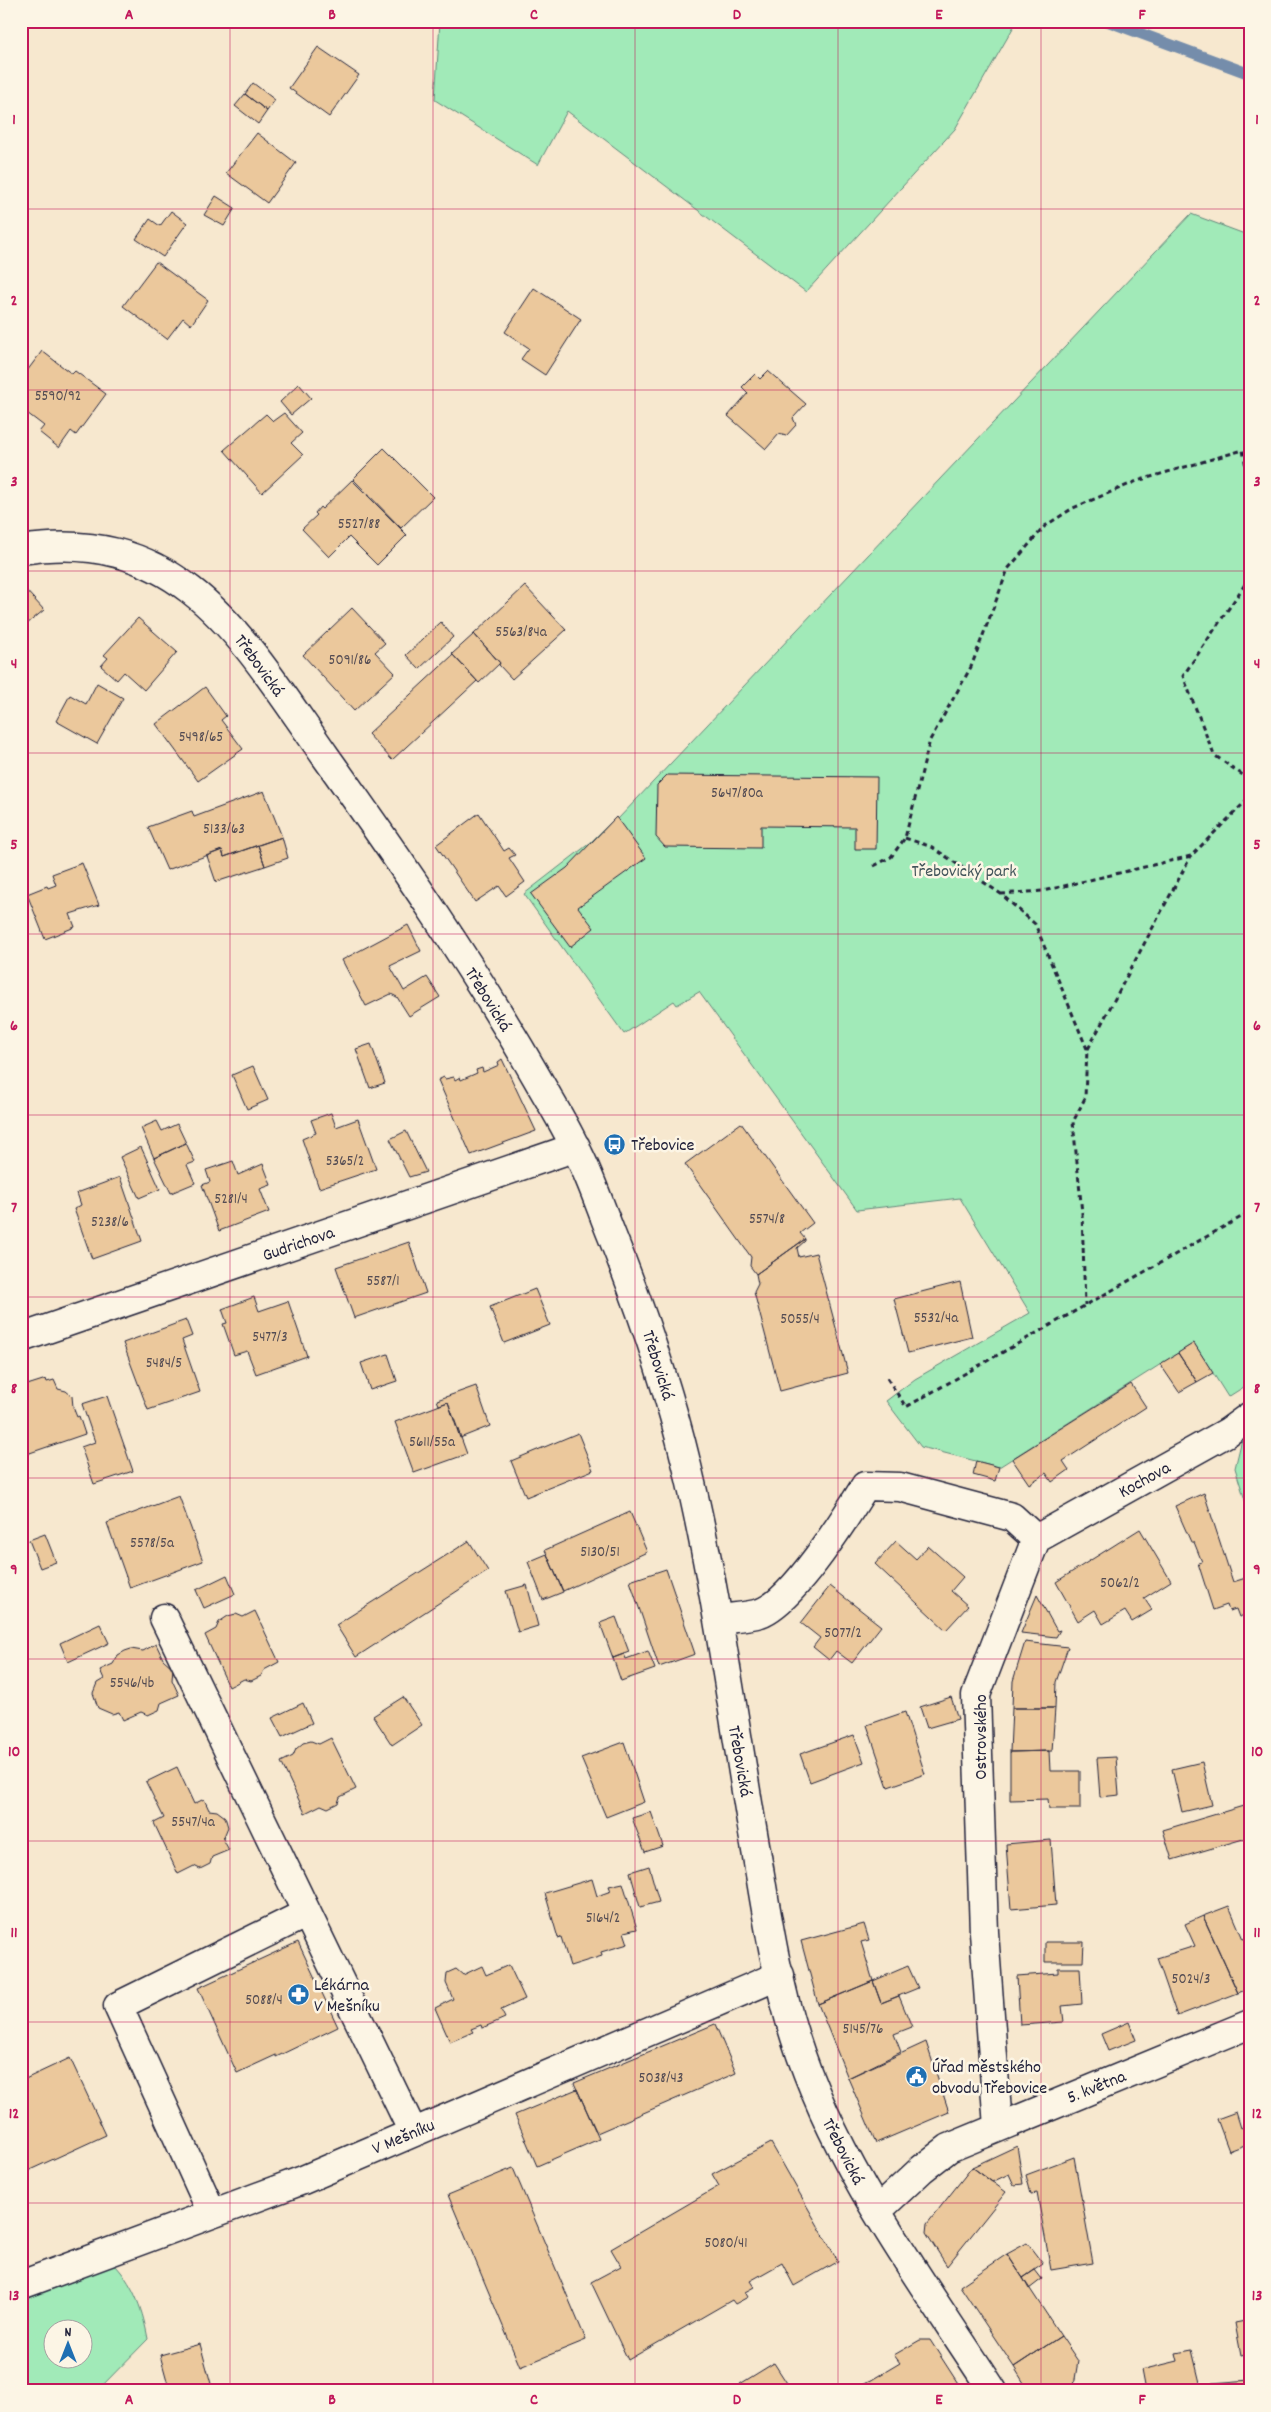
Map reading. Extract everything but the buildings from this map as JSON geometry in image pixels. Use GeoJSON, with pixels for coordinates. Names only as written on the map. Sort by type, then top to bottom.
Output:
{"type":"FeatureCollection","features":[{"type":"Feature","properties":{"kind":"street","name":"Třebovická"},"geometry":{"type":"LineString","coordinates":[[21,550],[78,547],[121,554],[143,561],[166,573],[215,609],[243,639],[385,841],[498,1010],[576,1147],[644,1317],[668,1392],[688,1469],[718,1619],[766,1909],[792,2030],[818,2102],[856,2177],[993,2391]]}},
{"type":"Feature","properties":{"kind":"street","name":"Gudrichova"},"geometry":{"type":"LineString","coordinates":[[21,1338],[576,1147]]}},
{"type":"Feature","properties":{"kind":"street","name":"Kochova"},"geometry":{"type":"LineString","coordinates":[[1036,1539],[1228,1432],[1250,1416]]}},
{"type":"Feature","properties":{"kind":"street"},"geometry":{"type":"LineString","coordinates":[[718,1619],[761,1613],[786,1596],[843,1521],[865,1486],[900,1487],[1012,1518],[1036,1539]]}},
{"type":"Feature","properties":{"kind":"street","name":"Ostrovského"},"geometry":{"type":"LineString","coordinates":[[998,2127],[984,1932],[976,1695],[1036,1539]]}},
{"type":"Feature","properties":{"kind":"street"},"geometry":{"type":"LineString","coordinates":[[164,1618],[413,2132]]}},
{"type":"Feature","properties":{"kind":"street"},"geometry":{"type":"LineString","coordinates":[[212,2213],[118,2006],[306,1913]]}},
{"type":"Feature","properties":{"kind":"street","name":"V Mešníku"},"geometry":{"type":"LineString","coordinates":[[21,2285],[303,2180],[780,1975]]}},
{"type":"Feature","properties":{"kind":"street","name":"5. května"},"geometry":{"type":"LineString","coordinates":[[877,2211],[922,2169],[949,2148],[1250,2024]]}},
{"type":"Feature","properties":{"kind":"path"},"geometry":{"type":"LineString","coordinates":[[874,866],[891,857],[905,838],[930,740],[971,667],[1008,569],[1045,526],[1073,508],[1137,481],[1180,466],[1243,450],[1250,490]]}},
{"type":"Feature","properties":{"kind":"path"},"geometry":{"type":"LineString","coordinates":[[1250,577],[1184,676],[1214,755],[1250,780]]}},
{"type":"Feature","properties":{"kind":"path"},"geometry":{"type":"LineString","coordinates":[[1087,1049],[1191,856],[1250,797]]}},
{"type":"Feature","properties":{"kind":"path"},"geometry":{"type":"LineString","coordinates":[[905,838],[932,847],[1001,894],[1035,924],[1087,1049],[1085,1098],[1073,1122],[1082,1213],[1084,1305]]}},
{"type":"Feature","properties":{"kind":"path"},"geometry":{"type":"LineString","coordinates":[[1001,894],[1043,891],[1191,856]]}},
{"type":"Feature","properties":{"kind":"path"},"geometry":{"type":"LineString","coordinates":[[887,1378],[906,1407],[1250,1212]]}},
{"type":"Feature","properties":{"kind":"green space"},"geometry":{"type":"Polygon","coordinates":[[[440,21],[1017,21],[955,129],[806,292],[567,111],[538,165],[435,100],[440,21]]]}},
{"type":"Feature","properties":{"kind":"green space","name":"Třebovický park"},"geometry":{"type":"Polygon","coordinates":[[[1191,214],[1250,236],[1250,1383],[1228,1397],[1194,1343],[999,1467],[921,1447],[886,1401],[915,1379],[1030,1313],[960,1198],[857,1210],[699,992],[677,1005],[674,1001],[624,1034],[524,894],[590,843],[616,817],[618,819],[1191,214]]]}},
{"type":"Feature","properties":{"kind":"green space"},"geometry":{"type":"Polygon","coordinates":[[[1250,1430],[1250,1516],[1235,1468],[1243,1435],[1250,1430]]]}},
{"type":"Feature","properties":{"kind":"green space"},"geometry":{"type":"Polygon","coordinates":[[[103,2266],[116,2266],[128,2282],[137,2300],[144,2319],[148,2339],[97,2391],[21,2391],[21,2299],[103,2266]]]}},
{"type":"Feature","properties":{"kind":"waterway"},"geometry":{"type":"LineString","coordinates":[[1107,21],[1250,74]]}},
{"type":"Feature","properties":{"kind":"place","name":"Třebovice"},"geometry":{"type":"Point","coordinates":[615,1144]}},
{"type":"Feature","properties":{"kind":"place","name":"Lékárna V Mešníku"},"geometry":{"type":"Point","coordinates":[298,1994]}},
{"type":"Feature","properties":{"kind":"place","name":"Úřad městského obvodu Třebovice"},"geometry":{"type":"Point","coordinates":[916,2076]}}]}
